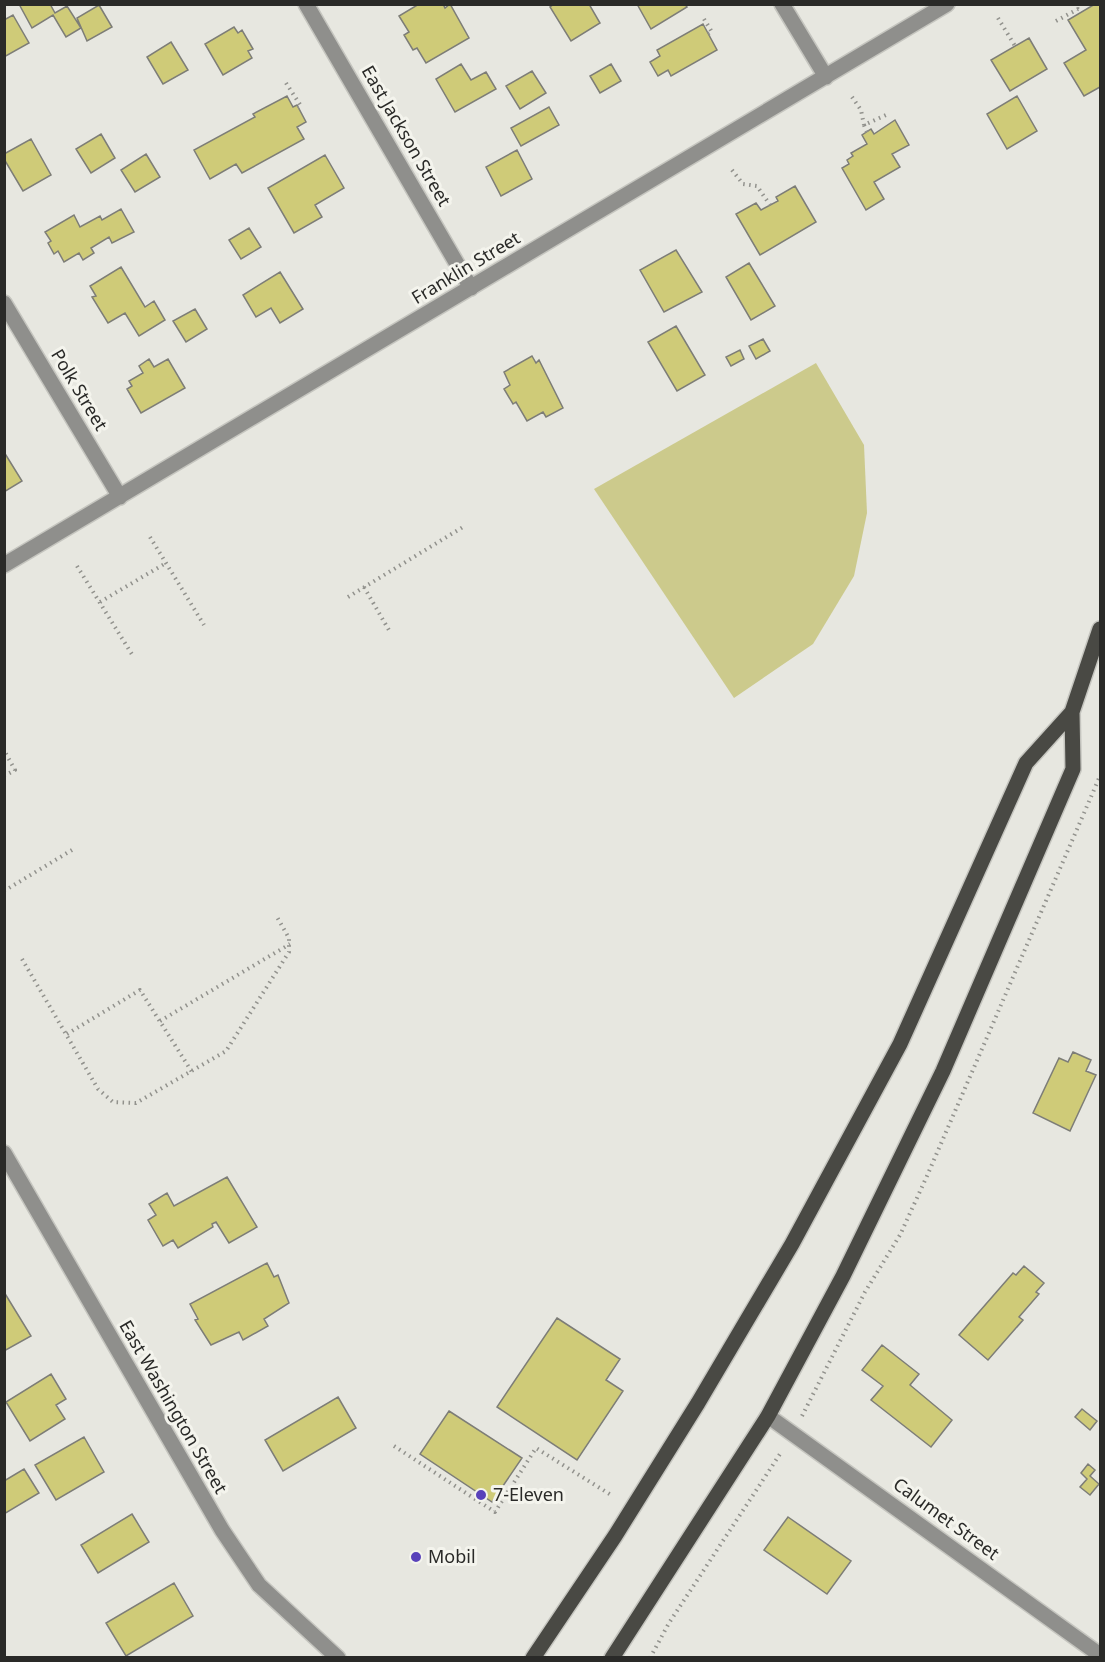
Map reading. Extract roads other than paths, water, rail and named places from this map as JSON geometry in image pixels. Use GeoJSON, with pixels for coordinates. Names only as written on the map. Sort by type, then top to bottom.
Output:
{"type":"FeatureCollection","features":[{"type":"Feature","properties":{"kind":"main road"},"geometry":{"type":"LineString","coordinates":[[612,1658],[621,1651],[768,1416],[843,1276],[943,1071],[1073,769],[1072,712],[1101,629]]}},
{"type":"Feature","properties":{"kind":"main road"},"geometry":{"type":"LineString","coordinates":[[533,1658],[621,1527],[792,1244],[900,1044],[1026,763],[1072,712]]}},
{"type":"Feature","properties":{"kind":"street","name":"East Jackson Street"},"geometry":{"type":"LineString","coordinates":[[306,4],[471,288]]}},
{"type":"Feature","properties":{"kind":"street"},"geometry":{"type":"LineString","coordinates":[[782,4],[826,77]]}},
{"type":"Feature","properties":{"kind":"street","name":"Franklin Street"},"geometry":{"type":"LineString","coordinates":[[4,565],[947,4]]}},
{"type":"Feature","properties":{"kind":"street","name":"Polk Street"},"geometry":{"type":"LineString","coordinates":[[4,303],[120,498]]}},
{"type":"Feature","properties":{"kind":"street","name":"East Washington Street"},"geometry":{"type":"LineString","coordinates":[[4,1153],[227,1538],[259,1585],[338,1658]]}},
{"type":"Feature","properties":{"kind":"street","name":"Calumet Street"},"geometry":{"type":"LineString","coordinates":[[768,1416],[1101,1655]]}},
{"type":"Feature","properties":{"kind":"place","name":"7-Eleven"},"geometry":{"type":"Point","coordinates":[481,1495]}},
{"type":"Feature","properties":{"kind":"place","name":"Mobil"},"geometry":{"type":"Point","coordinates":[416,1557]}}]}
